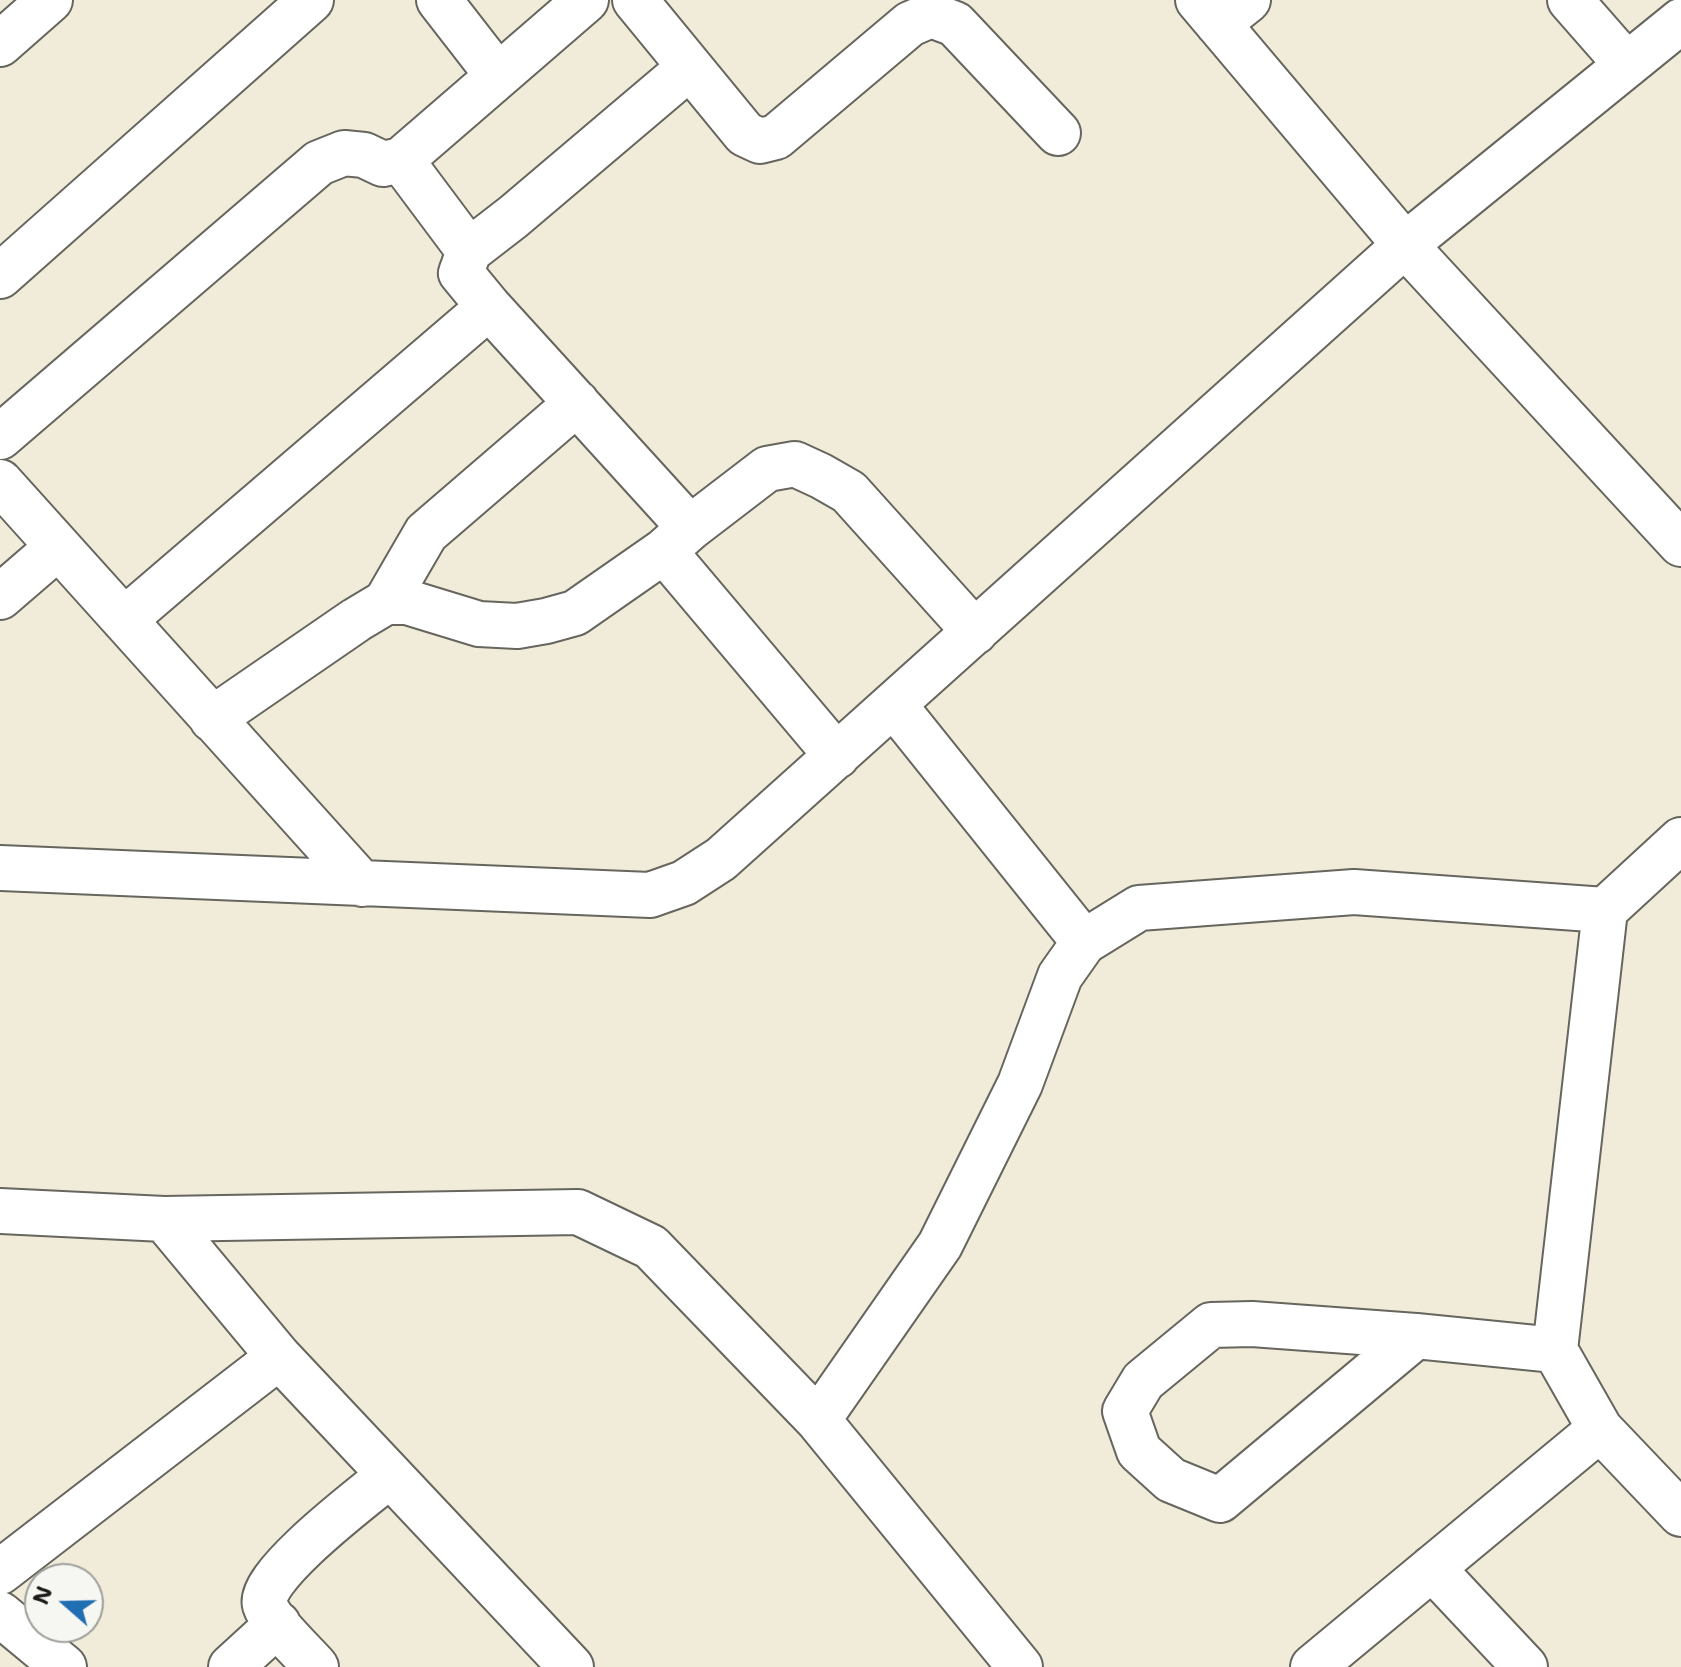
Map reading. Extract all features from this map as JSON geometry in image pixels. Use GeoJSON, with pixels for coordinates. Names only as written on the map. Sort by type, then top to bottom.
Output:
{"type":"FeatureCollection","features":[{"type":"Feature","properties":{"kind":"street"},"geometry":{"type":"LineString","coordinates":[[0,44],[50,0]]}},
{"type":"Feature","properties":{"kind":"street"},"geometry":{"type":"LineString","coordinates":[[0,276],[311,0]]}},
{"type":"Feature","properties":{"kind":"street"},"geometry":{"type":"LineString","coordinates":[[439,0],[498,76]]}},
{"type":"Feature","properties":{"kind":"street"},"geometry":{"type":"LineString","coordinates":[[0,437],[319,163],[344,153],[364,155],[383,164],[401,160],[586,0]]}},
{"type":"Feature","properties":{"kind":"street"},"geometry":{"type":"LineString","coordinates":[[1570,0],[1627,65]]}},
{"type":"Feature","properties":{"kind":"street"},"geometry":{"type":"LineString","coordinates":[[658,8],[690,67],[745,134],[760,141],[776,137],[910,24],[931,15],[955,24],[1058,133]]}},
{"type":"Feature","properties":{"kind":"street"},"geometry":{"type":"LineString","coordinates":[[1222,8],[1405,245],[1681,544]]}},
{"type":"Feature","properties":{"kind":"street"},"geometry":{"type":"LineString","coordinates":[[0,868],[650,895],[684,883],[721,859],[1405,245],[1681,21]]}},
{"type":"Feature","properties":{"kind":"street"},"geometry":{"type":"LineString","coordinates":[[690,67],[469,251],[461,273],[577,403],[837,756]]}},
{"type":"Feature","properties":{"kind":"street"},"geometry":{"type":"LineString","coordinates":[[401,160],[469,251]]}},
{"type":"Feature","properties":{"kind":"street"},"geometry":{"type":"LineString","coordinates":[[124,620],[489,307]]}},
{"type":"Feature","properties":{"kind":"street"},"geometry":{"type":"LineString","coordinates":[[212,719],[386,602],[426,533],[577,403]]}},
{"type":"Feature","properties":{"kind":"street"},"geometry":{"type":"LineString","coordinates":[[386,602],[407,602],[479,624],[517,626],[575,613],[767,469],[795,464],[849,492],[975,632]]}},
{"type":"Feature","properties":{"kind":"street"},"geometry":{"type":"LineString","coordinates":[[0,482],[362,884]]}},
{"type":"Feature","properties":{"kind":"street"},"geometry":{"type":"LineString","coordinates":[[0,597],[58,547]]}},
{"type":"Feature","properties":{"kind":"street"},"geometry":{"type":"LineString","coordinates":[[894,705],[1084,942]]}},
{"type":"Feature","properties":{"kind":"street"},"geometry":{"type":"LineString","coordinates":[[1681,840],[1605,910],[1555,1350],[1600,1429],[1681,1514]]}},
{"type":"Feature","properties":{"kind":"street"},"geometry":{"type":"LineString","coordinates":[[818,1420],[940,1245],[1020,1084],[1060,976],[1084,942],[1139,908],[1354,892],[1605,910]]}},
{"type":"Feature","properties":{"kind":"street"},"geometry":{"type":"LineString","coordinates":[[0,1211],[164,1219],[578,1212],[651,1247],[818,1420],[1020,1667]]}},
{"type":"Feature","properties":{"kind":"street"},"geometry":{"type":"LineString","coordinates":[[164,1219],[279,1357],[571,1667]]}},
{"type":"Feature","properties":{"kind":"street"},"geometry":{"type":"LineString","coordinates":[[1416,1336],[1220,1500],[1171,1480],[1139,1451],[1125,1411],[1143,1381],[1211,1325],[1252,1324],[1416,1336],[1555,1350]]}},
{"type":"Feature","properties":{"kind":"street"},"geometry":{"type":"LineString","coordinates":[[0,1572],[279,1357]]}},
{"type":"Feature","properties":{"kind":"street"},"geometry":{"type":"LineString","coordinates":[[1313,1667],[1600,1429]]}},
{"type":"Feature","properties":{"kind":"street"},"geometry":{"type":"LineString","coordinates":[[316,1667],[269,1614],[264,1603],[265,1592],[294,1556],[390,1475]]}},
{"type":"Feature","properties":{"kind":"street"},"geometry":{"type":"LineString","coordinates":[[1432,1568],[1525,1667]]}},
{"type":"Feature","properties":{"kind":"street"},"geometry":{"type":"LineString","coordinates":[[0,1614],[64,1667]]}},
{"type":"Feature","properties":{"kind":"street"},"geometry":{"type":"LineString","coordinates":[[231,1667],[278,1624]]}}]}
